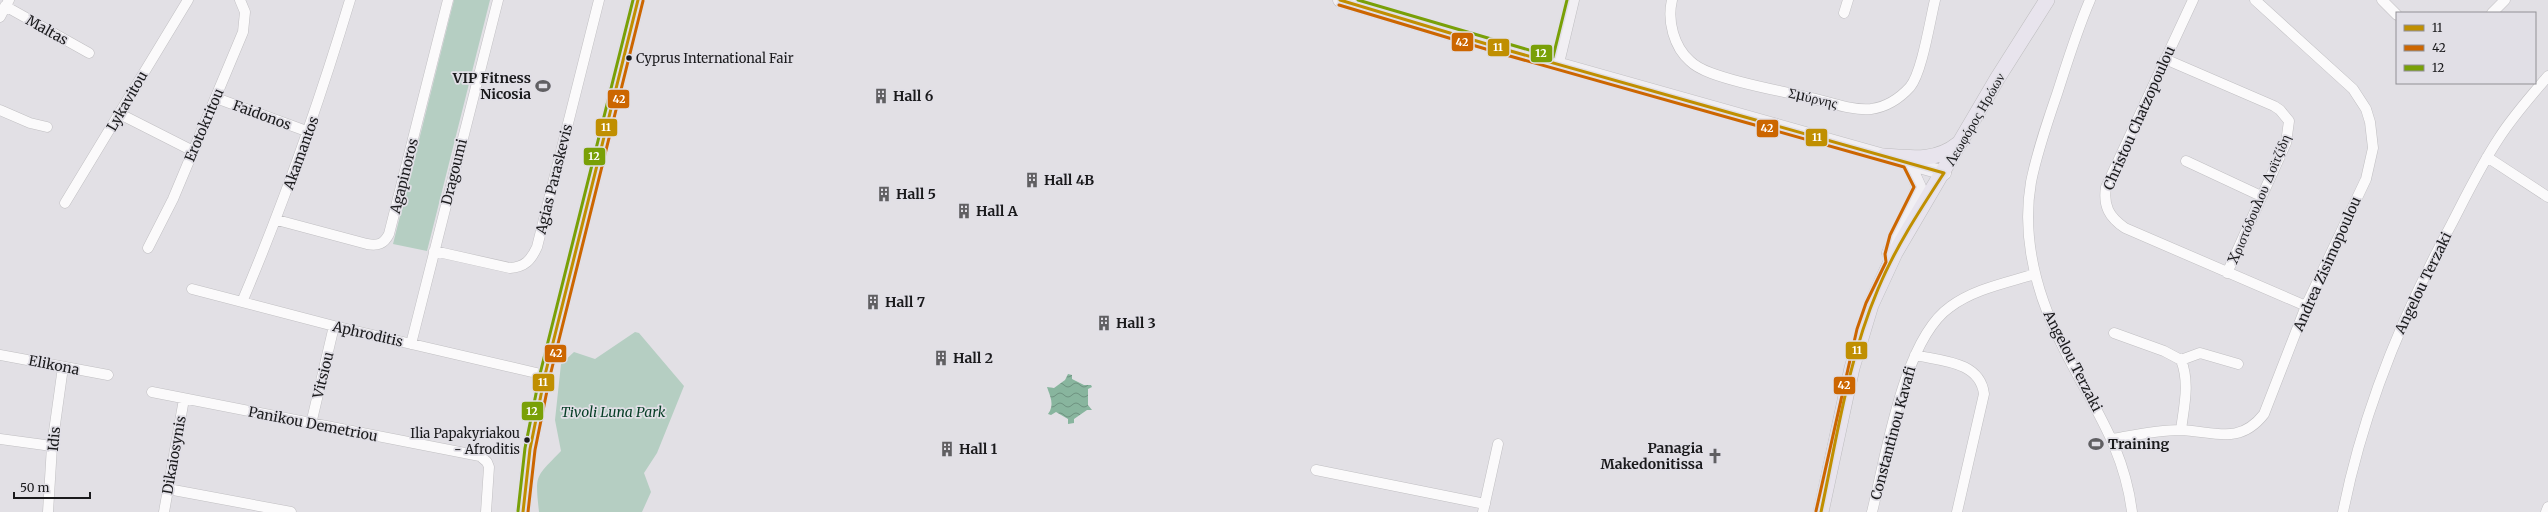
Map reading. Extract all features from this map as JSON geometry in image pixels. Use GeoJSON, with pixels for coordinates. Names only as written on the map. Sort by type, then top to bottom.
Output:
{"type":"FeatureCollection","features":[{"type":"Feature","properties":{"kind":"main road"},"geometry":{"type":"LineString","coordinates":[[523,512],[530,449],[545,375],[638,0]]}},
{"type":"Feature","properties":{"kind":"main road"},"geometry":{"type":"LineString","coordinates":[[1340,0],[1944,173]]}},
{"type":"Feature","properties":{"kind":"main road"},"geometry":{"type":"LineString","coordinates":[[1558,63],[1572,0]]}},
{"type":"Feature","properties":{"kind":"main road","name":"Λεωφόρος Ηρώων"},"geometry":{"type":"LineString","coordinates":[[1820,512],[1862,331],[1871,305],[1890,263],[2047,0]]}},
{"type":"Feature","properties":{"kind":"main road"},"geometry":{"type":"LineString","coordinates":[[1884,156],[1927,158],[1941,155],[1961,142]]}},
{"type":"Feature","properties":{"kind":"main road"},"geometry":{"type":"LineString","coordinates":[[1890,263],[1888,257],[1891,247],[1916,200],[1919,188],[1908,163]]}},
{"type":"Feature","properties":{"kind":"street","name":"Lykavitou"},"geometry":{"type":"LineString","coordinates":[[65,203],[188,0]]}},
{"type":"Feature","properties":{"kind":"street","name":"Erotokritou"},"geometry":{"type":"LineString","coordinates":[[148,248],[173,199],[243,32],[245,12],[240,0]]}},
{"type":"Feature","properties":{"kind":"street","name":"Akamantos"},"geometry":{"type":"LineString","coordinates":[[242,302],[277,220],[309,132],[350,0]]}},
{"type":"Feature","properties":{"kind":"street","name":"Agapinoros"},"geometry":{"type":"LineString","coordinates":[[277,220],[368,244],[380,244],[386,240],[389,234],[448,0]]}},
{"type":"Feature","properties":{"kind":"street","name":"Dragoumi"},"geometry":{"type":"LineString","coordinates":[[411,344],[498,0]]}},
{"type":"Feature","properties":{"kind":"street","name":"Agias Paraskevis"},"geometry":{"type":"LineString","coordinates":[[434,251],[510,268],[521,267],[530,260],[537,247],[599,0]]}},
{"type":"Feature","properties":{"kind":"street","name":"Σμύρνης"},"geometry":{"type":"LineString","coordinates":[[1672,0],[1670,20],[1678,45],[1683,54],[1699,68],[1713,74],[1846,106],[1870,109],[1891,102],[1910,86],[1917,74],[1936,0]]}},
{"type":"Feature","properties":{"kind":"street"},"geometry":{"type":"LineString","coordinates":[[1844,13],[1848,0]]}},
{"type":"Feature","properties":{"kind":"street","name":"Angelou Terzaki"},"geometry":{"type":"LineString","coordinates":[[2090,0],[2045,129],[2031,182],[2029,222],[2035,274],[2054,330],[2113,439],[2122,463],[2132,512]]}},
{"type":"Feature","properties":{"kind":"street","name":"Christou Chatzopoulou"},"geometry":{"type":"LineString","coordinates":[[2193,0],[2106,187],[2105,202],[2109,214],[2125,228],[2306,306]]}},
{"type":"Feature","properties":{"kind":"street","name":"Andrea Zisimopoulou"},"geometry":{"type":"LineString","coordinates":[[2113,439],[2180,430],[2235,435],[2258,422],[2264,414],[2306,306],[2369,170],[2372,148],[2370,122],[2366,109],[2353,89],[2255,0]]}},
{"type":"Feature","properties":{"kind":"street"},"geometry":{"type":"LineString","coordinates":[[2382,0],[2396,14]]}},
{"type":"Feature","properties":{"kind":"street"},"geometry":{"type":"LineString","coordinates":[[2493,12],[2505,0]]}},
{"type":"Feature","properties":{"kind":"street"},"geometry":{"type":"LineString","coordinates":[[0,17],[7,3]]}},
{"type":"Feature","properties":{"kind":"street","name":"Maltas"},"geometry":{"type":"LineString","coordinates":[[7,3],[89,53]]}},
{"type":"Feature","properties":{"kind":"street","name":"Χριστόδουλου Δοϊτζίδη"},"geometry":{"type":"LineString","coordinates":[[2165,59],[2274,106],[2285,115],[2289,125],[2288,136],[2227,273]]}},
{"type":"Feature","properties":{"kind":"street","name":"Angelou Terzaki"},"geometry":{"type":"LineString","coordinates":[[2343,512],[2350,475],[2386,362],[2418,285],[2487,156],[2512,120],[2548,76]]}},
{"type":"Feature","properties":{"kind":"street","name":"Faidonos"},"geometry":{"type":"LineString","coordinates":[[216,98],[309,132]]}},
{"type":"Feature","properties":{"kind":"street"},"geometry":{"type":"LineString","coordinates":[[0,110],[30,123],[47,127]]}},
{"type":"Feature","properties":{"kind":"street"},"geometry":{"type":"LineString","coordinates":[[120,114],[193,151]]}},
{"type":"Feature","properties":{"kind":"street"},"geometry":{"type":"LineString","coordinates":[[2487,156],[2548,197]]}},
{"type":"Feature","properties":{"kind":"street"},"geometry":{"type":"LineString","coordinates":[[2186,161],[2262,196]]}},
{"type":"Feature","properties":{"kind":"street","name":"Constantinou Kavafi"},"geometry":{"type":"LineString","coordinates":[[1872,512],[1902,389],[1915,355],[1932,324],[1949,307],[1991,287],[2035,274]]}},
{"type":"Feature","properties":{"kind":"street","name":"Aphroditis"},"geometry":{"type":"LineString","coordinates":[[192,288],[334,326],[545,375]]}},
{"type":"Feature","properties":{"kind":"street","name":"Vitsiou"},"geometry":{"type":"LineString","coordinates":[[311,424],[334,326]]}},
{"type":"Feature","properties":{"kind":"street"},"geometry":{"type":"LineString","coordinates":[[2114,333],[2164,351],[2181,360],[2185,370],[2187,387],[2180,430]]}},
{"type":"Feature","properties":{"kind":"street"},"geometry":{"type":"LineString","coordinates":[[2181,360],[2200,353],[2238,364]]}},
{"type":"Feature","properties":{"kind":"street","name":"Elikona"},"geometry":{"type":"LineString","coordinates":[[0,355],[108,375]]}},
{"type":"Feature","properties":{"kind":"street","name":"Constantinou Kavafi"},"geometry":{"type":"LineString","coordinates":[[1915,355],[1965,366],[1976,374],[1984,388],[1984,394],[1958,512]]}},
{"type":"Feature","properties":{"kind":"street","name":"Idis"},"geometry":{"type":"LineString","coordinates":[[48,512],[52,446],[63,367]]}},
{"type":"Feature","properties":{"kind":"street","name":"Panikou Demetriou"},"geometry":{"type":"LineString","coordinates":[[152,392],[311,424],[474,454],[484,458],[488,467],[486,512]]}},
{"type":"Feature","properties":{"kind":"street","name":"Dikaiosynis"},"geometry":{"type":"LineString","coordinates":[[164,512],[184,399]]}},
{"type":"Feature","properties":{"kind":"street"},"geometry":{"type":"LineString","coordinates":[[0,439],[52,446]]}},
{"type":"Feature","properties":{"kind":"street"},"geometry":{"type":"LineString","coordinates":[[1316,470],[1484,508],[1498,444]]}},
{"type":"Feature","properties":{"kind":"street"},"geometry":{"type":"LineString","coordinates":[[168,489],[260,509],[291,512]]}},
{"type":"Feature","properties":{"kind":"street"},"geometry":{"type":"LineString","coordinates":[[2546,512],[2548,507]]}},
{"type":"Feature","properties":{"kind":"green space"},"geometry":{"type":"Polygon","coordinates":[[[454,0],[490,0],[427,251],[393,244],[454,0]]]}},
{"type":"Feature","properties":{"kind":"green space","name":"Tivoli Luna Park"},"geometry":{"type":"Polygon","coordinates":[[[635,332],[639,333],[684,386],[657,453],[644,473],[651,492],[642,512],[539,512],[537,483],[539,477],[561,451],[555,420],[561,364],[574,352],[595,359],[635,332]]]}},
{"type":"Feature","properties":{"kind":"water"},"geometry":{"type":"Polygon","coordinates":[[[1068,374],[1072,375],[1072,379],[1084,385],[1091,385],[1092,387],[1088,389],[1088,405],[1092,410],[1087,410],[1074,419],[1074,423],[1068,424],[1068,419],[1056,412],[1051,415],[1048,414],[1052,404],[1047,387],[1054,388],[1065,380],[1068,374]]]}},
{"type":"Feature","properties":{"kind":"transit line","name":"12"},"geometry":{"type":"LineString","coordinates":[[518,511],[525,448],[540,374],[633,0]]}},
{"type":"Feature","properties":{"kind":"transit line","name":"11"},"geometry":{"type":"LineString","coordinates":[[523,512],[530,449],[545,375],[638,0]]}},
{"type":"Feature","properties":{"kind":"transit line","name":"11"},"geometry":{"type":"LineString","coordinates":[[1340,0],[1500,48],[1944,173],[1917,215],[1892,259],[1878,289],[1868,316],[1844,399],[1821,512]]}},
{"type":"Feature","properties":{"kind":"transit line","name":"12"},"geometry":{"type":"LineString","coordinates":[[1358,0],[1553,57],[1567,0]]}},
{"type":"Feature","properties":{"kind":"transit line","name":"42"},"geometry":{"type":"LineString","coordinates":[[528,512],[535,450],[550,376],[643,1]]}},
{"type":"Feature","properties":{"kind":"transit line","name":"42"},"geometry":{"type":"LineString","coordinates":[[1339,5],[1499,53],[1904,167],[1914,187],[1890,235],[1885,254],[1886,262],[1866,303],[1857,329],[1816,511]]}},
{"type":"Feature","properties":{"kind":"place","name":"Cyprus International Fair"},"geometry":{"type":"Point","coordinates":[629,58]}},
{"type":"Feature","properties":{"kind":"place","name":"VIP Fitness Nicosia"},"geometry":{"type":"Point","coordinates":[543,86]}},
{"type":"Feature","properties":{"kind":"place","name":"Hall 6"},"geometry":{"type":"Point","coordinates":[881,96]}},
{"type":"Feature","properties":{"kind":"place","name":"Hall 4B"},"geometry":{"type":"Point","coordinates":[1032,180]}},
{"type":"Feature","properties":{"kind":"place","name":"Hall 5"},"geometry":{"type":"Point","coordinates":[884,194]}},
{"type":"Feature","properties":{"kind":"place","name":"Hall A"},"geometry":{"type":"Point","coordinates":[964,211]}},
{"type":"Feature","properties":{"kind":"place","name":"Hall 7"},"geometry":{"type":"Point","coordinates":[873,302]}},
{"type":"Feature","properties":{"kind":"place","name":"Hall 3"},"geometry":{"type":"Point","coordinates":[1104,323]}},
{"type":"Feature","properties":{"kind":"place","name":"Hall 2"},"geometry":{"type":"Point","coordinates":[941,358]}},
{"type":"Feature","properties":{"kind":"place","name":"Ilia Papakyriakou - Afroditis"},"geometry":{"type":"Point","coordinates":[527,440]}},
{"type":"Feature","properties":{"kind":"place","name":"Training"},"geometry":{"type":"Point","coordinates":[2096,444]}},
{"type":"Feature","properties":{"kind":"place","name":"Hall 1"},"geometry":{"type":"Point","coordinates":[947,449]}},
{"type":"Feature","properties":{"kind":"place","name":"Panagia Makedonitissa"},"geometry":{"type":"Point","coordinates":[1715,456]}}]}
